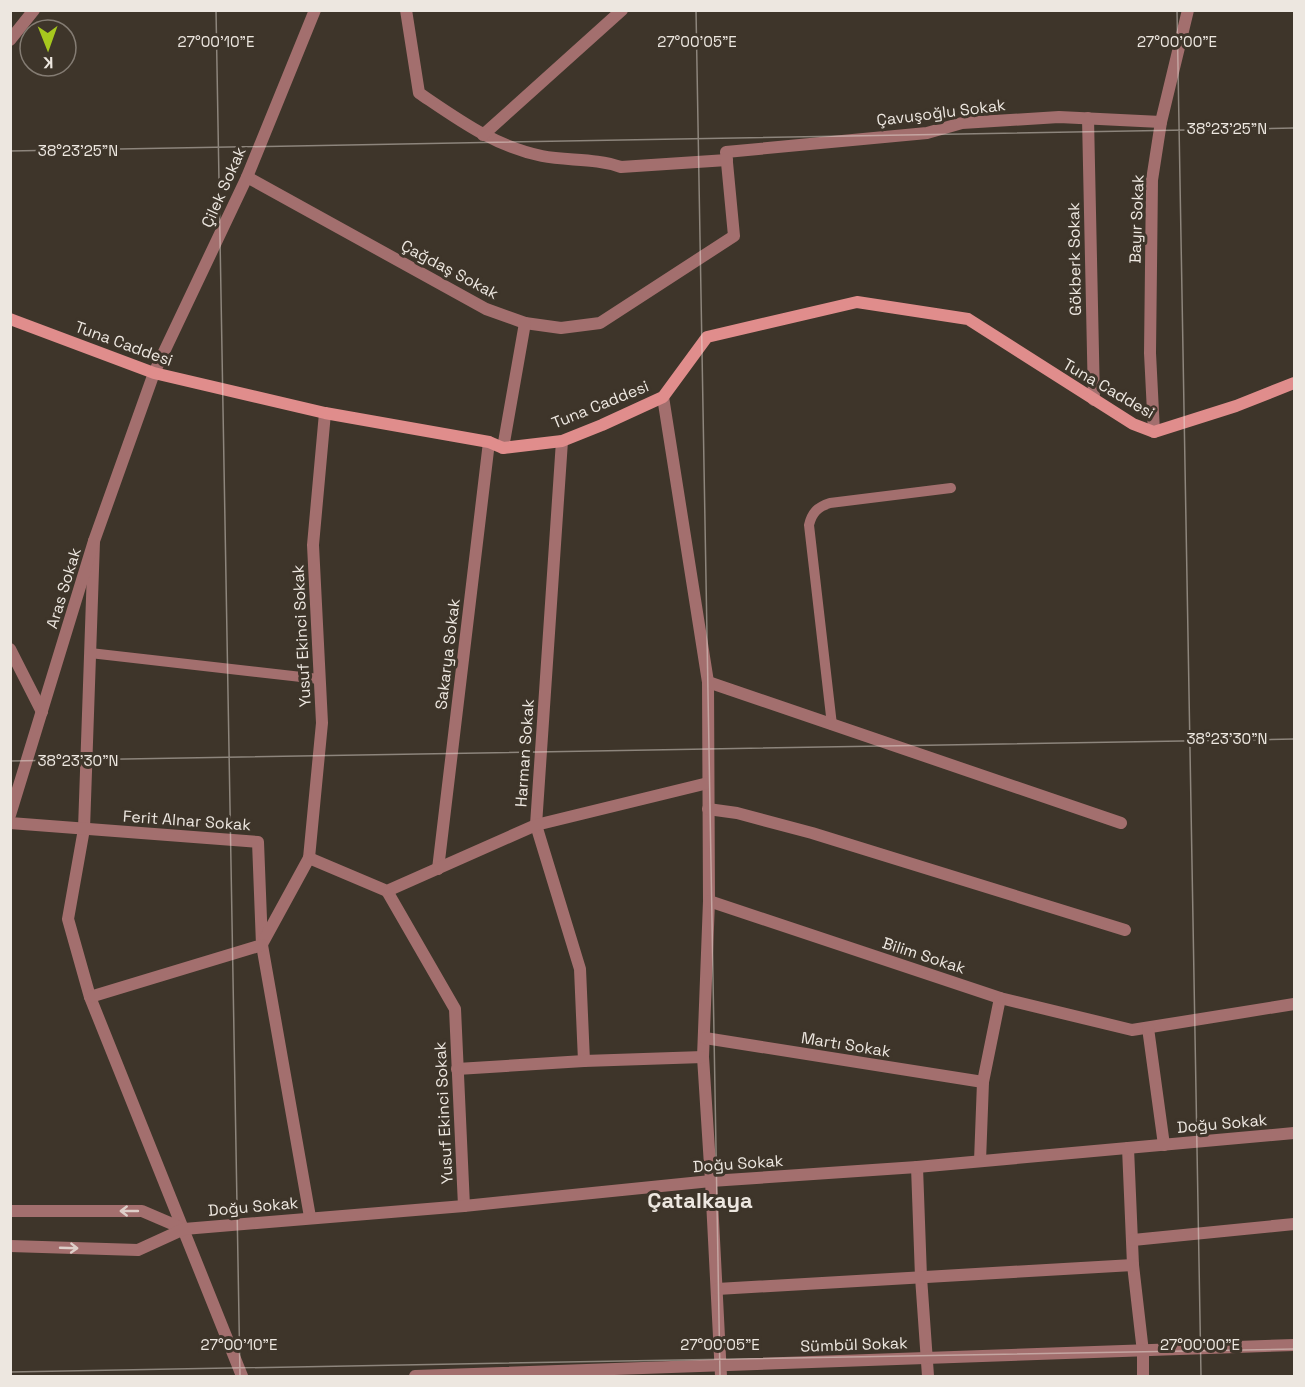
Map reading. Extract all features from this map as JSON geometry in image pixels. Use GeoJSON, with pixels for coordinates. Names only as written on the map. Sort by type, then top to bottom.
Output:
{"type":"FeatureCollection","features":[{"type":"Feature","properties":{"kind":"street"},"geometry":{"type":"LineString","coordinates":[[10,40],[34,10]]}},
{"type":"Feature","properties":{"kind":"street","name":"Çilek Sokak"},"geometry":{"type":"LineString","coordinates":[[154,373],[247,177],[315,10]]}},
{"type":"Feature","properties":{"kind":"street"},"geometry":{"type":"LineString","coordinates":[[406,10],[418,93],[483,135],[511,147],[543,156],[607,162],[621,167],[726,156]]}},
{"type":"Feature","properties":{"kind":"street"},"geometry":{"type":"LineString","coordinates":[[483,135],[622,10]]}},
{"type":"Feature","properties":{"kind":"street","name":"Bayır Sokak"},"geometry":{"type":"LineString","coordinates":[[1154,432],[1150,353],[1152,180],[1161,122],[1188,10]]}},
{"type":"Feature","properties":{"kind":"street","name":"Çavuşoğlu Sokak"},"geometry":{"type":"LineString","coordinates":[[726,156],[927,133],[963,123],[1059,117],[1161,122]]}},
{"type":"Feature","properties":{"kind":"street","name":"Gökberk Sokak"},"geometry":{"type":"LineString","coordinates":[[1088,118],[1094,400]]}},
{"type":"Feature","properties":{"kind":"street","name":"Çağdaş Sokak"},"geometry":{"type":"LineString","coordinates":[[247,177],[486,309],[525,322],[561,328],[600,322],[734,236],[726,156]]}},
{"type":"Feature","properties":{"kind":"street","name":"Tuna Caddesi"},"geometry":{"type":"LineString","coordinates":[[10,319],[154,373],[325,413],[489,442],[502,448],[562,441],[663,397],[707,337],[857,302],[968,319],[1133,424],[1154,432]]}},
{"type":"Feature","properties":{"kind":"street"},"geometry":{"type":"LineString","coordinates":[[502,448],[525,322]]}},
{"type":"Feature","properties":{"kind":"street","name":"Aras Sokak"},"geometry":{"type":"LineString","coordinates":[[10,816],[94,542],[154,373]]}},
{"type":"Feature","properties":{"kind":"street"},"geometry":{"type":"LineString","coordinates":[[1154,432],[1236,406],[1294,383]]}},
{"type":"Feature","properties":{"kind":"street"},"geometry":{"type":"LineString","coordinates":[[663,397],[708,682],[709,901],[703,1057],[721,1371]]}},
{"type":"Feature","properties":{"kind":"street","name":"Yusuf Ekinci Sokak"},"geometry":{"type":"LineString","coordinates":[[309,858],[322,723],[313,545],[325,413]]}},
{"type":"Feature","properties":{"kind":"street","name":"Harman Sokak"},"geometry":{"type":"LineString","coordinates":[[562,441],[536,825],[580,969],[584,1061]]}},
{"type":"Feature","properties":{"kind":"street","name":"Sakarya Sokak"},"geometry":{"type":"LineString","coordinates":[[438,869],[489,442]]}},
{"type":"Feature","properties":{"kind":"street"},"geometry":{"type":"LineString","coordinates":[[94,542],[84,829],[68,920],[90,997],[242,1377]]}},
{"type":"Feature","properties":{"kind":"street"},"geometry":{"type":"LineString","coordinates":[[10,649],[42,712]]}},
{"type":"Feature","properties":{"kind":"street"},"geometry":{"type":"LineString","coordinates":[[708,682],[1121,823]]}},
{"type":"Feature","properties":{"kind":"street"},"geometry":{"type":"LineString","coordinates":[[310,1217],[262,945],[309,858],[387,891],[536,825],[708,783]]}},
{"type":"Feature","properties":{"kind":"street"},"geometry":{"type":"LineString","coordinates":[[708,809],[737,813],[812,834],[1125,930]]}},
{"type":"Feature","properties":{"kind":"street","name":"Ferit Alnar Sokak"},"geometry":{"type":"LineString","coordinates":[[10,823],[258,842],[262,945]]}},
{"type":"Feature","properties":{"kind":"street","name":"Yusuf Ekinci Sokak"},"geometry":{"type":"LineString","coordinates":[[387,891],[455,1009],[464,1206]]}},
{"type":"Feature","properties":{"kind":"street","name":"Bilim Sokak"},"geometry":{"type":"LineString","coordinates":[[709,901],[1000,998],[1132,1030],[1148,1028]]}},
{"type":"Feature","properties":{"kind":"street"},"geometry":{"type":"LineString","coordinates":[[90,997],[262,945]]}},
{"type":"Feature","properties":{"kind":"street"},"geometry":{"type":"LineString","coordinates":[[980,1161],[983,1082],[1000,998]]}},
{"type":"Feature","properties":{"kind":"street"},"geometry":{"type":"LineString","coordinates":[[1164,1145],[1148,1028],[1294,1004]]}},
{"type":"Feature","properties":{"kind":"street","name":"Martı Sokak"},"geometry":{"type":"LineString","coordinates":[[705,1038],[983,1082]]}},
{"type":"Feature","properties":{"kind":"street"},"geometry":{"type":"LineString","coordinates":[[457,1069],[584,1061],[703,1057]]}},
{"type":"Feature","properties":{"kind":"street","name":"Doğu Sokak"},"geometry":{"type":"LineString","coordinates":[[184,1229],[464,1206],[711,1181],[917,1167],[1294,1133]]}},
{"type":"Feature","properties":{"kind":"street"},"geometry":{"type":"LineString","coordinates":[[1128,1148],[1133,1240],[1132,1265],[1143,1352],[1143,1377]]}},
{"type":"Feature","properties":{"kind":"street"},"geometry":{"type":"LineString","coordinates":[[917,1167],[928,1377]]}},
{"type":"Feature","properties":{"kind":"street"},"geometry":{"type":"LineString","coordinates":[[10,1211],[142,1211],[184,1229]]}},
{"type":"Feature","properties":{"kind":"street"},"geometry":{"type":"LineString","coordinates":[[1133,1240],[1294,1224]]}},
{"type":"Feature","properties":{"kind":"street"},"geometry":{"type":"LineString","coordinates":[[10,1246],[138,1251],[184,1229]]}},
{"type":"Feature","properties":{"kind":"street"},"geometry":{"type":"LineString","coordinates":[[717,1289],[1132,1265]]}},
{"type":"Feature","properties":{"kind":"street","name":"Sümbül Sokak"},"geometry":{"type":"LineString","coordinates":[[415,1377],[721,1371],[927,1359],[1294,1345]]}},
{"type":"Feature","properties":{"kind":"lane"},"geometry":{"type":"LineString","coordinates":[[832,725],[809,525],[811,518],[821,506],[830,503],[951,488]]}},
{"type":"Feature","properties":{"kind":"lane"},"geometry":{"type":"LineString","coordinates":[[90,653],[320,680]]}},
{"type":"Feature","properties":{"kind":"district","name":"Çatalkaya"},"geometry":{"type":"Point","coordinates":[700,1200]}}]}
